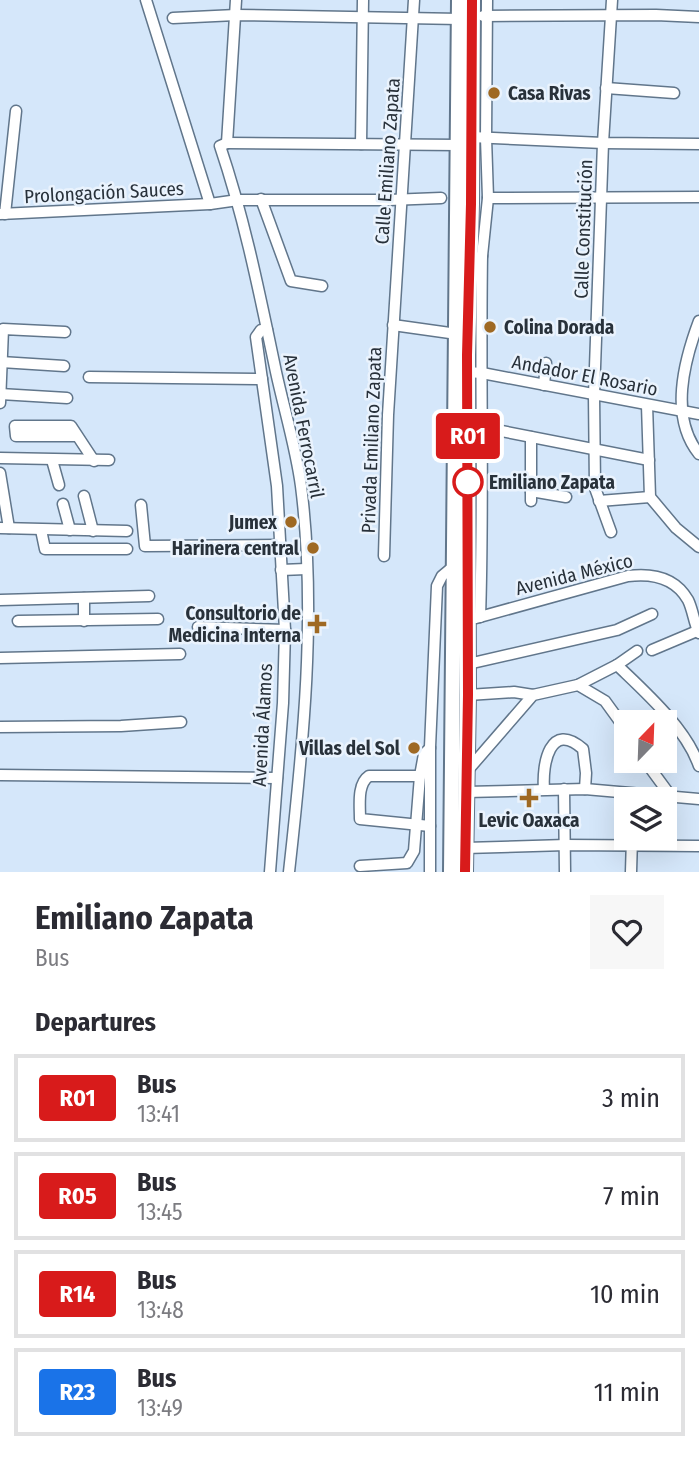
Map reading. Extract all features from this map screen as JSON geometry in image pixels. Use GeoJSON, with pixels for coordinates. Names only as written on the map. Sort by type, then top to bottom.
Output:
{"type":"FeatureCollection","features":[{"type":"Feature","properties":{"kind":"highway"},"geometry":{"type":"LineString","coordinates":[[459,0],[466,17],[479,137],[476,258],[467,372],[474,426],[474,618],[468,664],[465,872]]}},
{"type":"Feature","properties":{"kind":"highway"},"geometry":{"type":"LineString","coordinates":[[451,872],[458,145],[466,17],[472,0]]}},
{"type":"Feature","properties":{"kind":"street"},"geometry":{"type":"LineString","coordinates":[[146,0],[210,204]]}},
{"type":"Feature","properties":{"kind":"street"},"geometry":{"type":"LineString","coordinates":[[236,0],[227,143],[458,145]]}},
{"type":"Feature","properties":{"kind":"street"},"geometry":{"type":"LineString","coordinates":[[361,144],[363,0]]}},
{"type":"Feature","properties":{"kind":"street","name":"Calle Emiliano Zapata"},"geometry":{"type":"LineString","coordinates":[[393,325],[407,145],[414,0]]}},
{"type":"Feature","properties":{"kind":"street"},"geometry":{"type":"LineString","coordinates":[[487,0],[479,137],[488,198],[476,258],[482,373],[474,426],[649,460]]}},
{"type":"Feature","properties":{"kind":"street","name":"Calle Constitución"},"geometry":{"type":"LineString","coordinates":[[611,531],[595,488],[594,396],[603,142],[612,0]]}},
{"type":"Feature","properties":{"kind":"street"},"geometry":{"type":"LineString","coordinates":[[173,18],[236,15],[415,18],[611,15],[699,17]]}},
{"type":"Feature","properties":{"kind":"street"},"geometry":{"type":"LineString","coordinates":[[606,88],[674,93]]}},
{"type":"Feature","properties":{"kind":"street"},"geometry":{"type":"LineString","coordinates":[[3,214],[16,111]]}},
{"type":"Feature","properties":{"kind":"street"},"geometry":{"type":"LineString","coordinates":[[479,137],[699,144]]}},
{"type":"Feature","properties":{"kind":"street","name":"Avenida Ferrocarril"},"geometry":{"type":"LineString","coordinates":[[227,143],[220,146],[238,200],[300,485],[306,569],[306,638],[299,778],[289,872]]}},
{"type":"Feature","properties":{"kind":"street"},"geometry":{"type":"LineString","coordinates":[[488,198],[699,197]]}},
{"type":"Feature","properties":{"kind":"street","name":"Prolongación Sauces"},"geometry":{"type":"LineString","coordinates":[[3,214],[261,199],[441,198]]}},
{"type":"Feature","properties":{"kind":"street"},"geometry":{"type":"LineString","coordinates":[[261,199],[290,281],[322,286]]}},
{"type":"Feature","properties":{"kind":"street"},"geometry":{"type":"LineString","coordinates":[[699,321],[682,390],[681,411],[685,431],[699,454]]}},
{"type":"Feature","properties":{"kind":"street"},"geometry":{"type":"LineString","coordinates":[[393,325],[457,334]]}},
{"type":"Feature","properties":{"kind":"street","name":"Privada Emiliano Zapata"},"geometry":{"type":"LineString","coordinates":[[384,556],[393,325]]}},
{"type":"Feature","properties":{"kind":"street"},"geometry":{"type":"LineString","coordinates":[[0,403],[3,329],[65,332]]}},
{"type":"Feature","properties":{"kind":"street","name":"Avenida Álamos"},"geometry":{"type":"LineString","coordinates":[[267,330],[261,330],[256,337],[277,486],[285,630],[283,703],[270,872]]}},
{"type":"Feature","properties":{"kind":"street"},"geometry":{"type":"LineString","coordinates":[[1,362],[64,366]]}},
{"type":"Feature","properties":{"kind":"street"},"geometry":{"type":"LineString","coordinates":[[544,385],[546,363]]}},
{"type":"Feature","properties":{"kind":"street","name":"Andador El Rosario"},"geometry":{"type":"LineString","coordinates":[[467,372],[699,414]]}},
{"type":"Feature","properties":{"kind":"street"},"geometry":{"type":"LineString","coordinates":[[89,377],[261,375]]}},
{"type":"Feature","properties":{"kind":"street"},"geometry":{"type":"LineString","coordinates":[[0,394],[67,398]]}},
{"type":"Feature","properties":{"kind":"street"},"geometry":{"type":"LineString","coordinates":[[647,405],[650,497],[676,528],[699,547]]}},
{"type":"Feature","properties":{"kind":"street"},"geometry":{"type":"LineString","coordinates":[[77,436],[16,436],[15,426],[71,426],[94,461]]}},
{"type":"Feature","properties":{"kind":"street"},"geometry":{"type":"LineString","coordinates":[[531,437],[531,496],[566,497]]}},
{"type":"Feature","properties":{"kind":"street"},"geometry":{"type":"LineString","coordinates":[[0,458],[109,460]]}},
{"type":"Feature","properties":{"kind":"street"},"geometry":{"type":"LineString","coordinates":[[52,460],[59,485]]}},
{"type":"Feature","properties":{"kind":"street"},"geometry":{"type":"LineString","coordinates":[[0,473],[5,528],[127,531]]}},
{"type":"Feature","properties":{"kind":"street"},"geometry":{"type":"LineString","coordinates":[[84,496],[93,531]]}},
{"type":"Feature","properties":{"kind":"street"},"geometry":{"type":"LineString","coordinates":[[600,501],[650,497]]}},
{"type":"Feature","properties":{"kind":"street"},"geometry":{"type":"LineString","coordinates":[[63,504],[70,530]]}},
{"type":"Feature","properties":{"kind":"street"},"geometry":{"type":"LineString","coordinates":[[141,505],[145,547],[280,545]]}},
{"type":"Feature","properties":{"kind":"street"},"geometry":{"type":"LineString","coordinates":[[41,530],[45,549],[127,549]]}},
{"type":"Feature","properties":{"kind":"street"},"geometry":{"type":"LineString","coordinates":[[430,872],[430,747],[438,586],[442,576],[454,566]]}},
{"type":"Feature","properties":{"kind":"street"},"geometry":{"type":"LineString","coordinates":[[281,570],[306,569]]}},
{"type":"Feature","properties":{"kind":"street","name":"Avenida México"},"geometry":{"type":"LineString","coordinates":[[474,618],[628,576],[648,574],[660,577],[677,587],[688,601],[698,632]]}},
{"type":"Feature","properties":{"kind":"street"},"geometry":{"type":"LineString","coordinates":[[0,600],[149,596]]}},
{"type":"Feature","properties":{"kind":"street"},"geometry":{"type":"LineString","coordinates":[[84,598],[84,621]]}},
{"type":"Feature","properties":{"kind":"street"},"geometry":{"type":"LineString","coordinates":[[468,664],[617,630],[652,614]]}},
{"type":"Feature","properties":{"kind":"street"},"geometry":{"type":"LineString","coordinates":[[18,621],[158,619]]}},
{"type":"Feature","properties":{"kind":"street"},"geometry":{"type":"LineString","coordinates":[[198,627],[285,630]]}},
{"type":"Feature","properties":{"kind":"street"},"geometry":{"type":"LineString","coordinates":[[652,650],[698,632]]}},
{"type":"Feature","properties":{"kind":"street"},"geometry":{"type":"LineString","coordinates":[[468,695],[514,692],[533,695],[578,685],[617,665],[637,651]]}},
{"type":"Feature","properties":{"kind":"street"},"geometry":{"type":"LineString","coordinates":[[0,658],[180,654]]}},
{"type":"Feature","properties":{"kind":"street"},"geometry":{"type":"LineString","coordinates":[[617,665],[665,712],[698,760]]}},
{"type":"Feature","properties":{"kind":"street"},"geometry":{"type":"LineString","coordinates":[[578,685],[605,701],[614,713]]}},
{"type":"Feature","properties":{"kind":"street"},"geometry":{"type":"LineString","coordinates":[[468,770],[533,695]]}},
{"type":"Feature","properties":{"kind":"street"},"geometry":{"type":"LineString","coordinates":[[0,727],[121,726],[181,722]]}},
{"type":"Feature","properties":{"kind":"street"},"geometry":{"type":"LineString","coordinates":[[544,789],[545,756],[552,744],[564,739],[575,742],[583,749],[585,789]]}},
{"type":"Feature","properties":{"kind":"street"},"geometry":{"type":"LineString","coordinates":[[360,866],[407,863],[414,851],[420,776],[424,754],[430,747]]}},
{"type":"Feature","properties":{"kind":"street"},"geometry":{"type":"LineString","coordinates":[[0,775],[277,779]]}},
{"type":"Feature","properties":{"kind":"street"},"geometry":{"type":"LineString","coordinates":[[420,776],[364,778],[359,819],[430,826]]}},
{"type":"Feature","properties":{"kind":"street"},"geometry":{"type":"LineString","coordinates":[[564,789],[565,872]]}},
{"type":"Feature","properties":{"kind":"street"},"geometry":{"type":"LineString","coordinates":[[467,792],[585,789],[614,793]]}},
{"type":"Feature","properties":{"kind":"street"},"geometry":{"type":"LineString","coordinates":[[677,795],[699,799]]}},
{"type":"Feature","properties":{"kind":"street"},"geometry":{"type":"LineString","coordinates":[[465,848],[614,843]]}},
{"type":"Feature","properties":{"kind":"street"},"geometry":{"type":"LineString","coordinates":[[677,845],[699,846]]}},
{"type":"Feature","properties":{"kind":"street"},"geometry":{"type":"LineString","coordinates":[[631,872],[632,850]]}},
{"type":"Feature","properties":{"kind":"bus line","name":"R01"},"geometry":{"type":"LineString","coordinates":[[465,872],[468,770],[467,355],[472,0]]}},
{"type":"Feature","properties":{"kind":"place","name":"Casa Rivas"},"geometry":{"type":"Point","coordinates":[494,93]}},
{"type":"Feature","properties":{"kind":"place","name":"Colina Dorada"},"geometry":{"type":"Point","coordinates":[490,327]}},
{"type":"Feature","properties":{"kind":"place","name":"Emiliano Zapata"},"geometry":{"type":"Point","coordinates":[468,482]}},
{"type":"Feature","properties":{"kind":"place","name":"Jumex"},"geometry":{"type":"Point","coordinates":[291,522]}},
{"type":"Feature","properties":{"kind":"place","name":"Harinera central"},"geometry":{"type":"Point","coordinates":[313,548]}},
{"type":"Feature","properties":{"kind":"place","name":"Consultorio de Medicina Interna"},"geometry":{"type":"Point","coordinates":[317,624]}},
{"type":"Feature","properties":{"kind":"place","name":"Villas del Sol"},"geometry":{"type":"Point","coordinates":[414,748]}},
{"type":"Feature","properties":{"kind":"place","name":"Levic Oaxaca"},"geometry":{"type":"Point","coordinates":[529,798]}}]}
